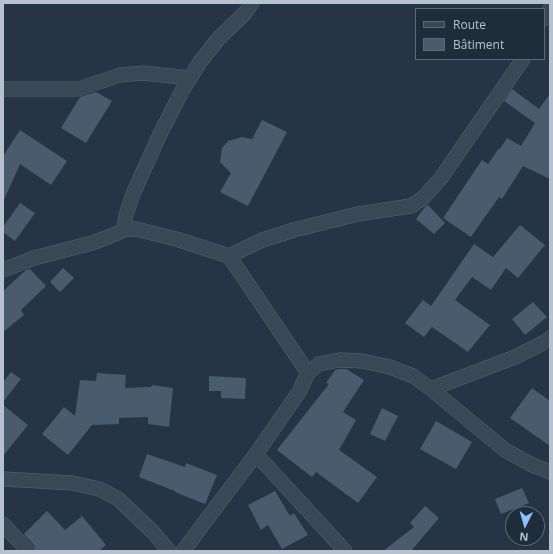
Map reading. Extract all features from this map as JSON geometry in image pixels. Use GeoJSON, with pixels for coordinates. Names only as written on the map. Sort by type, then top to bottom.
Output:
{"type":"FeatureCollection","features":[{"type":"Feature","properties":{"kind":"street"},"geometry":{"type":"LineString","coordinates":[[124,230],[126,215],[140,177],[172,110],[190,78],[200,62],[219,38],[245,13],[252,3]]}},
{"type":"Feature","properties":{"kind":"street"},"geometry":{"type":"LineString","coordinates":[[545,17],[550,8]]}},
{"type":"Feature","properties":{"kind":"street"},"geometry":{"type":"LineString","coordinates":[[229,256],[262,240],[294,230],[358,214],[411,206],[423,198],[441,178],[522,60]]}},
{"type":"Feature","properties":{"kind":"street"},"geometry":{"type":"LineString","coordinates":[[3,89],[78,89],[120,75],[143,73],[190,78]]}},
{"type":"Feature","properties":{"kind":"street"},"geometry":{"type":"LineString","coordinates":[[3,270],[34,258],[92,243],[124,230],[136,229],[182,240],[229,256],[308,373]]}},
{"type":"Feature","properties":{"kind":"street"},"geometry":{"type":"LineString","coordinates":[[431,389],[515,357],[550,338]]}},
{"type":"Feature","properties":{"kind":"street"},"geometry":{"type":"LineString","coordinates":[[183,551],[256,454],[299,392],[308,373],[319,364],[339,360],[362,361],[390,367],[413,376],[505,450],[532,465],[550,472]]}},
{"type":"Feature","properties":{"kind":"street"},"geometry":{"type":"LineString","coordinates":[[256,454],[345,551]]}},
{"type":"Feature","properties":{"kind":"street"},"geometry":{"type":"LineString","coordinates":[[3,479],[73,484],[99,489],[117,498],[153,532],[169,551]]}},
{"type":"Feature","properties":{"kind":"street"},"geometry":{"type":"LineString","coordinates":[[3,524],[28,551]]}},
{"type":"Feature","properties":{"kind":"building"},"geometry":{"type":"Polygon","coordinates":[[[512,89],[539,109],[550,94],[550,179],[523,166],[502,199],[499,197],[471,237],[443,218],[482,160],[488,164],[507,138],[521,146],[535,123],[504,101],[512,89]]]}},
{"type":"Feature","properties":{"kind":"building"},"geometry":{"type":"Polygon","coordinates":[[[96,92],[112,101],[86,143],[61,128],[80,97],[96,92]]]}},
{"type":"Feature","properties":{"kind":"building"},"geometry":{"type":"Polygon","coordinates":[[[262,120],[287,132],[248,206],[220,192],[231,173],[220,162],[222,148],[228,141],[242,137],[252,139],[262,120]]]}},
{"type":"Feature","properties":{"kind":"building"},"geometry":{"type":"Polygon","coordinates":[[[20,130],[67,161],[51,185],[20,164],[3,202],[3,156],[20,130]]]}},
{"type":"Feature","properties":{"kind":"building"},"geometry":{"type":"Polygon","coordinates":[[[20,203],[35,213],[15,241],[3,232],[3,227],[20,203]]]}},
{"type":"Feature","properties":{"kind":"building"},"geometry":{"type":"Polygon","coordinates":[[[428,205],[445,223],[434,234],[416,219],[428,205]]]}},
{"type":"Feature","properties":{"kind":"building"},"geometry":{"type":"Polygon","coordinates":[[[520,225],[545,245],[518,278],[506,268],[491,290],[472,277],[455,300],[490,325],[468,352],[432,327],[424,337],[405,323],[423,300],[431,306],[474,244],[493,257],[520,225]]]}},
{"type":"Feature","properties":{"kind":"building"},"geometry":{"type":"Polygon","coordinates":[[[63,268],[74,278],[60,292],[50,282],[63,268]]]}},
{"type":"Feature","properties":{"kind":"building"},"geometry":{"type":"Polygon","coordinates":[[[30,269],[46,286],[21,310],[24,315],[3,332],[3,291],[26,270],[30,269]]]}},
{"type":"Feature","properties":{"kind":"building"},"geometry":{"type":"Polygon","coordinates":[[[533,302],[547,317],[525,335],[512,319],[533,302]]]}},
{"type":"Feature","properties":{"kind":"building"},"geometry":{"type":"Polygon","coordinates":[[[346,369],[364,380],[343,412],[356,420],[339,450],[377,477],[358,503],[316,472],[312,477],[277,450],[329,384],[326,383],[335,370],[346,369]]]}},
{"type":"Feature","properties":{"kind":"building"},"geometry":{"type":"Polygon","coordinates":[[[11,372],[21,379],[3,402],[3,382],[11,372]]]}},
{"type":"Feature","properties":{"kind":"building"},"geometry":{"type":"Polygon","coordinates":[[[97,373],[126,375],[125,388],[151,387],[152,385],[173,388],[169,427],[148,424],[148,417],[119,418],[119,424],[92,425],[68,455],[42,434],[64,407],[75,416],[80,380],[96,381],[97,373]]]}},
{"type":"Feature","properties":{"kind":"building"},"geometry":{"type":"Polygon","coordinates":[[[209,376],[246,378],[245,399],[221,398],[221,391],[209,391],[209,376]]]}},
{"type":"Feature","properties":{"kind":"building"},"geometry":{"type":"Polygon","coordinates":[[[532,388],[550,401],[550,446],[510,418],[532,388]]]}},
{"type":"Feature","properties":{"kind":"building"},"geometry":{"type":"Polygon","coordinates":[[[3,405],[28,425],[3,456],[3,405]]]}},
{"type":"Feature","properties":{"kind":"building"},"geometry":{"type":"Polygon","coordinates":[[[382,408],[398,416],[385,441],[370,434],[382,408]]]}},
{"type":"Feature","properties":{"kind":"building"},"geometry":{"type":"Polygon","coordinates":[[[436,421],[472,442],[456,469],[420,449],[436,421]]]}},
{"type":"Feature","properties":{"kind":"building"},"geometry":{"type":"Polygon","coordinates":[[[147,454],[185,467],[186,463],[217,475],[205,504],[139,477],[147,454]]]}},
{"type":"Feature","properties":{"kind":"building"},"geometry":{"type":"Polygon","coordinates":[[[522,488],[529,503],[521,506],[505,506],[505,512],[501,514],[495,499],[522,488]]]}},
{"type":"Feature","properties":{"kind":"building"},"geometry":{"type":"Polygon","coordinates":[[[275,491],[290,516],[294,513],[308,535],[282,549],[268,525],[261,530],[248,505],[275,491]]]}},
{"type":"Feature","properties":{"kind":"building"},"geometry":{"type":"Polygon","coordinates":[[[425,506],[439,518],[411,551],[383,551],[414,527],[410,523],[425,506]]]}},
{"type":"Feature","properties":{"kind":"building"},"geometry":{"type":"Polygon","coordinates":[[[47,511],[65,530],[82,516],[106,545],[99,551],[36,551],[34,545],[24,534],[47,511]]]}}]}
